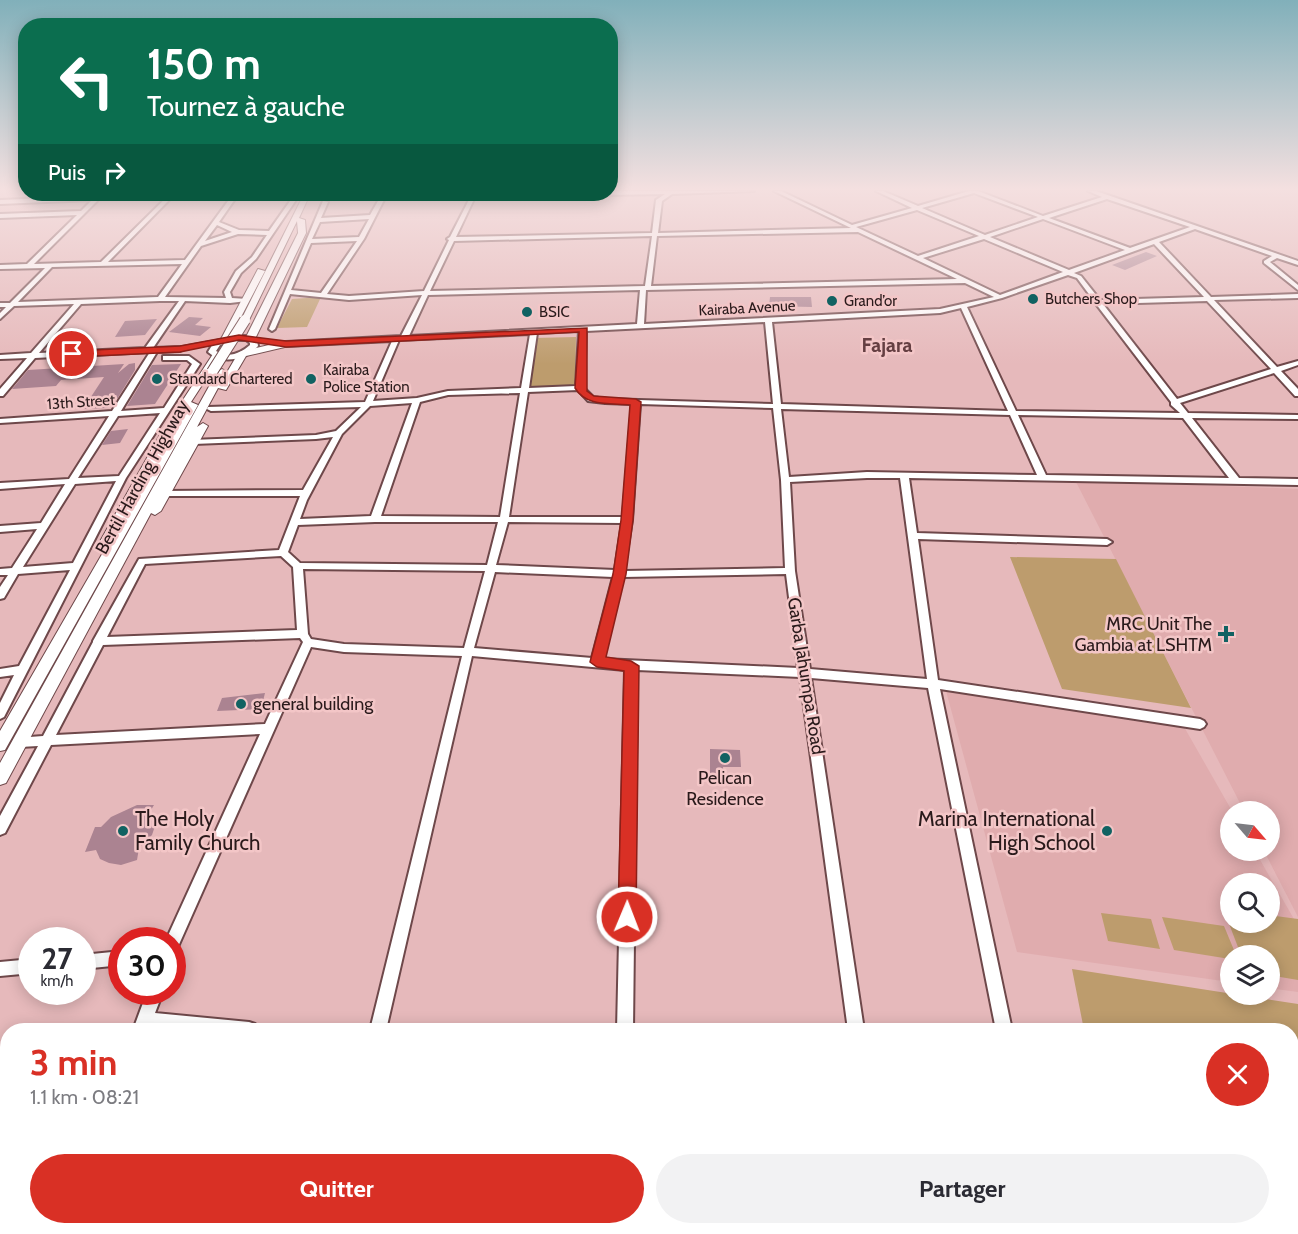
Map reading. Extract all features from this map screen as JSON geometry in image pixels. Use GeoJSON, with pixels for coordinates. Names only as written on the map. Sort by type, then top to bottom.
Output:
{"type":"FeatureCollection","features":[{"type":"Feature","properties":{"kind":"main road"},"geometry":{"type":"LineString","coordinates":[[180,349],[222,341],[272,249]]}},
{"type":"Feature","properties":{"kind":"main road","name":"Bertil Harding Highway"},"geometry":{"type":"LineString","coordinates":[[0,745],[122,542],[283,249]]}},
{"type":"Feature","properties":{"kind":"main road"},"geometry":{"type":"LineString","coordinates":[[286,344],[252,340],[295,249]]}},
{"type":"Feature","properties":{"kind":"main road"},"geometry":{"type":"LineString","coordinates":[[180,349],[214,355],[130,494],[102,547],[100,558],[110,563],[134,546],[244,354],[286,344]]}},
{"type":"Feature","properties":{"kind":"main road","name":"Bertil Harding Highway"},"geometry":{"type":"LineString","coordinates":[[0,778],[110,563]]}},
{"type":"Feature","properties":{"kind":"street"},"geometry":{"type":"LineString","coordinates":[[29,266],[46,249]]}},
{"type":"Feature","properties":{"kind":"street"},"geometry":{"type":"LineString","coordinates":[[102,265],[118,249]]}},
{"type":"Feature","properties":{"kind":"street"},"geometry":{"type":"LineString","coordinates":[[160,299],[195,249]]}},
{"type":"Feature","properties":{"kind":"street"},"geometry":{"type":"LineString","coordinates":[[230,301],[227,292],[238,272],[254,258],[260,249]]}},
{"type":"Feature","properties":{"kind":"street"},"geometry":{"type":"LineString","coordinates":[[272,329],[307,249]]}},
{"type":"Feature","properties":{"kind":"street"},"geometry":{"type":"LineString","coordinates":[[322,296],[354,249]]}},
{"type":"Feature","properties":{"kind":"street"},"geometry":{"type":"LineString","coordinates":[[284,554],[306,493],[339,434],[368,404],[446,249]]}},
{"type":"Feature","properties":{"kind":"street"},"geometry":{"type":"LineString","coordinates":[[640,327],[653,249]]}},
{"type":"Feature","properties":{"kind":"street"},"geometry":{"type":"LineString","coordinates":[[899,249],[1000,297]]}},
{"type":"Feature","properties":{"kind":"street"},"geometry":{"type":"LineString","coordinates":[[918,258],[948,249]]}},
{"type":"Feature","properties":{"kind":"street"},"geometry":{"type":"LineString","coordinates":[[1013,249],[1069,272],[1082,280],[1096,302],[1182,414],[1236,480]]}},
{"type":"Feature","properties":{"kind":"street"},"geometry":{"type":"LineString","coordinates":[[1125,249],[1129,250]]}},
{"type":"Feature","properties":{"kind":"street","name":"Kairaba Avenue"},"geometry":{"type":"LineString","coordinates":[[286,344],[916,313],[963,306],[1000,297],[1133,249]]}},
{"type":"Feature","properties":{"kind":"street"},"geometry":{"type":"LineString","coordinates":[[1162,249],[1298,394]]}},
{"type":"Feature","properties":{"kind":"street"},"geometry":{"type":"LineString","coordinates":[[1258,249],[1298,263]]}},
{"type":"Feature","properties":{"kind":"street"},"geometry":{"type":"LineString","coordinates":[[1276,255],[1266,262],[1298,288]]}},
{"type":"Feature","properties":{"kind":"street"},"geometry":{"type":"LineString","coordinates":[[0,267],[185,262]]}},
{"type":"Feature","properties":{"kind":"street"},"geometry":{"type":"LineString","coordinates":[[0,317],[50,266]]}},
{"type":"Feature","properties":{"kind":"street"},"geometry":{"type":"LineString","coordinates":[[288,292],[349,298],[425,293],[964,281]]}},
{"type":"Feature","properties":{"kind":"street"},"geometry":{"type":"LineString","coordinates":[[1096,302],[1298,296]]}},
{"type":"Feature","properties":{"kind":"street"},"geometry":{"type":"LineString","coordinates":[[0,305],[160,299],[245,300]]}},
{"type":"Feature","properties":{"kind":"street"},"geometry":{"type":"LineString","coordinates":[[0,595],[183,300]]}},
{"type":"Feature","properties":{"kind":"street"},"geometry":{"type":"LineString","coordinates":[[0,394],[80,301]]}},
{"type":"Feature","properties":{"kind":"street"},"geometry":{"type":"LineString","coordinates":[[963,306],[1043,478]]}},
{"type":"Feature","properties":{"kind":"street","name":"Garba Jahumpa Road"},"geometry":{"type":"LineString","coordinates":[[768,320],[785,480],[790,571],[855,1023]]}},
{"type":"Feature","properties":{"kind":"street"},"geometry":{"type":"LineString","coordinates":[[580,388],[583,330]]}},
{"type":"Feature","properties":{"kind":"street"},"geometry":{"type":"LineString","coordinates":[[380,1023],[468,652],[504,519],[534,332]]}},
{"type":"Feature","properties":{"kind":"street"},"geometry":{"type":"LineString","coordinates":[[252,340],[254,346],[244,354],[228,357],[214,355],[212,348],[222,341],[252,340]]}},
{"type":"Feature","properties":{"kind":"street"},"geometry":{"type":"LineString","coordinates":[[0,357],[180,349]]}},
{"type":"Feature","properties":{"kind":"street"},"geometry":{"type":"LineString","coordinates":[[0,714],[122,478],[196,364],[189,358],[166,358]]}},
{"type":"Feature","properties":{"kind":"street"},"geometry":{"type":"LineString","coordinates":[[1174,403],[1298,363]]}},
{"type":"Feature","properties":{"kind":"street"},"geometry":{"type":"LineString","coordinates":[[212,409],[368,404],[417,400],[448,393],[525,388],[580,388],[591,399],[636,402],[776,404],[1011,413],[1298,417]]}},
{"type":"Feature","properties":{"kind":"street"},"geometry":{"type":"LineString","coordinates":[[375,519],[417,400]]}},
{"type":"Feature","properties":{"kind":"street"},"geometry":{"type":"LineString","coordinates":[[597,662],[619,574],[627,520],[636,402]]}},
{"type":"Feature","properties":{"kind":"street","name":"13th Street"},"geometry":{"type":"LineString","coordinates":[[0,422],[164,411]]}},
{"type":"Feature","properties":{"kind":"street"},"geometry":{"type":"LineString","coordinates":[[194,442],[339,434]]}},
{"type":"Feature","properties":{"kind":"street"},"geometry":{"type":"LineString","coordinates":[[785,480],[867,475],[1298,482]]}},
{"type":"Feature","properties":{"kind":"street"},"geometry":{"type":"LineString","coordinates":[[904,476],[915,536],[933,684],[1003,1023]]}},
{"type":"Feature","properties":{"kind":"street"},"geometry":{"type":"LineString","coordinates":[[0,486],[122,478]]}},
{"type":"Feature","properties":{"kind":"street"},"geometry":{"type":"LineString","coordinates":[[166,493],[306,493]]}},
{"type":"Feature","properties":{"kind":"street"},"geometry":{"type":"LineString","coordinates":[[296,522],[375,519],[627,520]]}},
{"type":"Feature","properties":{"kind":"street"},"geometry":{"type":"LineString","coordinates":[[0,529],[43,526]]}},
{"type":"Feature","properties":{"kind":"street"},"geometry":{"type":"LineString","coordinates":[[915,536],[1107,542]]}},
{"type":"Feature","properties":{"kind":"street"},"geometry":{"type":"LineString","coordinates":[[0,829],[142,561],[284,554],[298,566],[490,568],[619,574],[790,571]]}},
{"type":"Feature","properties":{"kind":"street"},"geometry":{"type":"LineString","coordinates":[[0,572],[76,566]]}},
{"type":"Feature","properties":{"kind":"street"},"geometry":{"type":"LineString","coordinates":[[180,927],[270,729],[305,638],[298,566]]}},
{"type":"Feature","properties":{"kind":"street"},"geometry":{"type":"LineString","coordinates":[[98,641],[305,638],[344,648],[468,652],[631,666],[806,673],[933,684],[1200,724]]}},
{"type":"Feature","properties":{"kind":"street"},"geometry":{"type":"LineString","coordinates":[[625,1023],[631,666]]}},
{"type":"Feature","properties":{"kind":"street"},"geometry":{"type":"LineString","coordinates":[[0,673],[23,670]]}},
{"type":"Feature","properties":{"kind":"street"},"geometry":{"type":"LineString","coordinates":[[20,742],[270,729]]}},
{"type":"Feature","properties":{"kind":"street"},"geometry":{"type":"LineString","coordinates":[[0,969],[18,967]]}},
{"type":"Feature","properties":{"kind":"street"},"geometry":{"type":"LineString","coordinates":[[144,1023],[150,1005]]}},
{"type":"Feature","properties":{"kind":"shaded area"},"geometry":{"type":"Polygon","coordinates":[[[321,297],[307,327],[277,328],[292,299],[321,297]]]}},
{"type":"Feature","properties":{"kind":"shaded area"},"geometry":{"type":"Polygon","coordinates":[[[576,337],[575,386],[529,388],[534,338],[576,337]]]}},
{"type":"Feature","properties":{"kind":"shaded area","name":"MRC Unit The Gambia at LSHTM"},"geometry":{"type":"Polygon","coordinates":[[[1075,480],[1298,489],[1298,917],[1280,882],[1280,873],[1275,873],[1269,861],[1280,861],[1280,801],[1239,801],[1075,480]]]}},
{"type":"Feature","properties":{"kind":"shaded area"},"geometry":{"type":"Polygon","coordinates":[[[1010,557],[1116,559],[1191,708],[1062,689],[1010,557]]]}},
{"type":"Feature","properties":{"kind":"shaded area","name":"Marina International High School"},"geometry":{"type":"Polygon","coordinates":[[[946,691],[1183,725],[1226,801],[1220,801],[1220,861],[1261,861],[1268,873],[1220,873],[1220,933],[1280,933],[1280,895],[1298,926],[1298,992],[1280,990],[1280,945],[1220,945],[1220,981],[1017,952],[946,691]]]}},
{"type":"Feature","properties":{"kind":"shaded area"},"geometry":{"type":"Polygon","coordinates":[[[1101,913],[1151,919],[1160,949],[1108,941],[1101,913]]]}},
{"type":"Feature","properties":{"kind":"shaded area"},"geometry":{"type":"Polygon","coordinates":[[[1162,917],[1220,925],[1220,933],[1227,933],[1232,945],[1220,945],[1220,957],[1174,950],[1162,917]]]}},
{"type":"Feature","properties":{"kind":"shaded area"},"geometry":{"type":"Polygon","coordinates":[[[1280,917],[1298,919],[1298,980],[1280,977],[1280,945],[1237,945],[1233,933],[1280,933],[1280,917]]]}},
{"type":"Feature","properties":{"kind":"shaded area"},"geometry":{"type":"Polygon","coordinates":[[[1072,969],[1220,992],[1220,1005],[1280,1005],[1280,1001],[1298,1004],[1298,1023],[1083,1023],[1072,969]]]}},
{"type":"Feature","properties":{"kind":"building"},"geometry":{"type":"Polygon","coordinates":[[[1146,252],[1157,256],[1125,270],[1112,265],[1146,252]]]}},
{"type":"Feature","properties":{"kind":"building"},"geometry":{"type":"Polygon","coordinates":[[[770,297],[811,297],[812,307],[769,306],[770,297]]]}},
{"type":"Feature","properties":{"kind":"building"},"geometry":{"type":"Polygon","coordinates":[[[189,317],[203,318],[195,325],[211,327],[200,336],[169,332],[189,317]]]}},
{"type":"Feature","properties":{"kind":"building"},"geometry":{"type":"Polygon","coordinates":[[[157,319],[145,335],[115,337],[125,321],[157,319]]]}},
{"type":"Feature","properties":{"kind":"building"},"geometry":{"type":"Polygon","coordinates":[[[135,363],[135,370],[114,404],[107,408],[83,409],[104,377],[61,380],[56,386],[12,389],[28,370],[124,364],[118,373],[129,364],[135,363]]]}},
{"type":"Feature","properties":{"kind":"building","name":"Standard Chartered"},"geometry":{"type":"Polygon","coordinates":[[[181,364],[155,404],[127,406],[152,365],[181,364]]]}},
{"type":"Feature","properties":{"kind":"building"},"geometry":{"type":"Polygon","coordinates":[[[128,429],[120,443],[102,445],[111,431],[128,429]]]}},
{"type":"Feature","properties":{"kind":"building","name":"general building"},"geometry":{"type":"Polygon","coordinates":[[[265,693],[261,709],[217,711],[222,698],[265,693]]]}},
{"type":"Feature","properties":{"kind":"building","name":"Pelican Residence"},"geometry":{"type":"Polygon","coordinates":[[[710,749],[740,750],[741,767],[723,767],[724,779],[710,779],[710,749]]]}},
{"type":"Feature","properties":{"kind":"building","name":"The Holy Family Church"},"geometry":{"type":"Polygon","coordinates":[[[137,805],[154,805],[148,815],[155,826],[152,835],[139,848],[137,860],[121,865],[100,859],[96,850],[85,852],[95,827],[101,827],[111,817],[137,805]]]}},
{"type":"Feature","properties":{"kind":"place","name":"Butchers Shop"},"geometry":{"type":"Point","coordinates":[1033,299]}},
{"type":"Feature","properties":{"kind":"place","name":"Grand’or"},"geometry":{"type":"Point","coordinates":[832,301]}},
{"type":"Feature","properties":{"kind":"place","name":"BSIC"},"geometry":{"type":"Point","coordinates":[527,312]}},
{"type":"Feature","properties":{"kind":"place","name":"Standard Chartered"},"geometry":{"type":"Point","coordinates":[157,379]}},
{"type":"Feature","properties":{"kind":"place","name":"Kairaba Police Station"},"geometry":{"type":"Point","coordinates":[311,379]}},
{"type":"Feature","properties":{"kind":"place","name":"MRC Unit The Gambia at LSHTM"},"geometry":{"type":"Point","coordinates":[1226,634]}},
{"type":"Feature","properties":{"kind":"place","name":"general building"},"geometry":{"type":"Point","coordinates":[241,704]}},
{"type":"Feature","properties":{"kind":"place","name":"Pelican Residence"},"geometry":{"type":"Point","coordinates":[725,758]}},
{"type":"Feature","properties":{"kind":"place","name":"The Holy Family Church"},"geometry":{"type":"Point","coordinates":[123,831]}},
{"type":"Feature","properties":{"kind":"place","name":"Marina International High School"},"geometry":{"type":"Point","coordinates":[1107,831]}},
{"type":"Feature","properties":{"kind":"district","name":"Fajara"},"geometry":{"type":"Point","coordinates":[887,345]}},
{"type":"Feature","properties":{"kind":"route"},"geometry":{"type":"LineString","coordinates":[[72,354],[180,349],[239,337],[286,344],[583,330],[580,388],[583,393],[591,399],[636,402],[627,520],[619,574],[597,662],[631,666],[627,917]]}}]}
